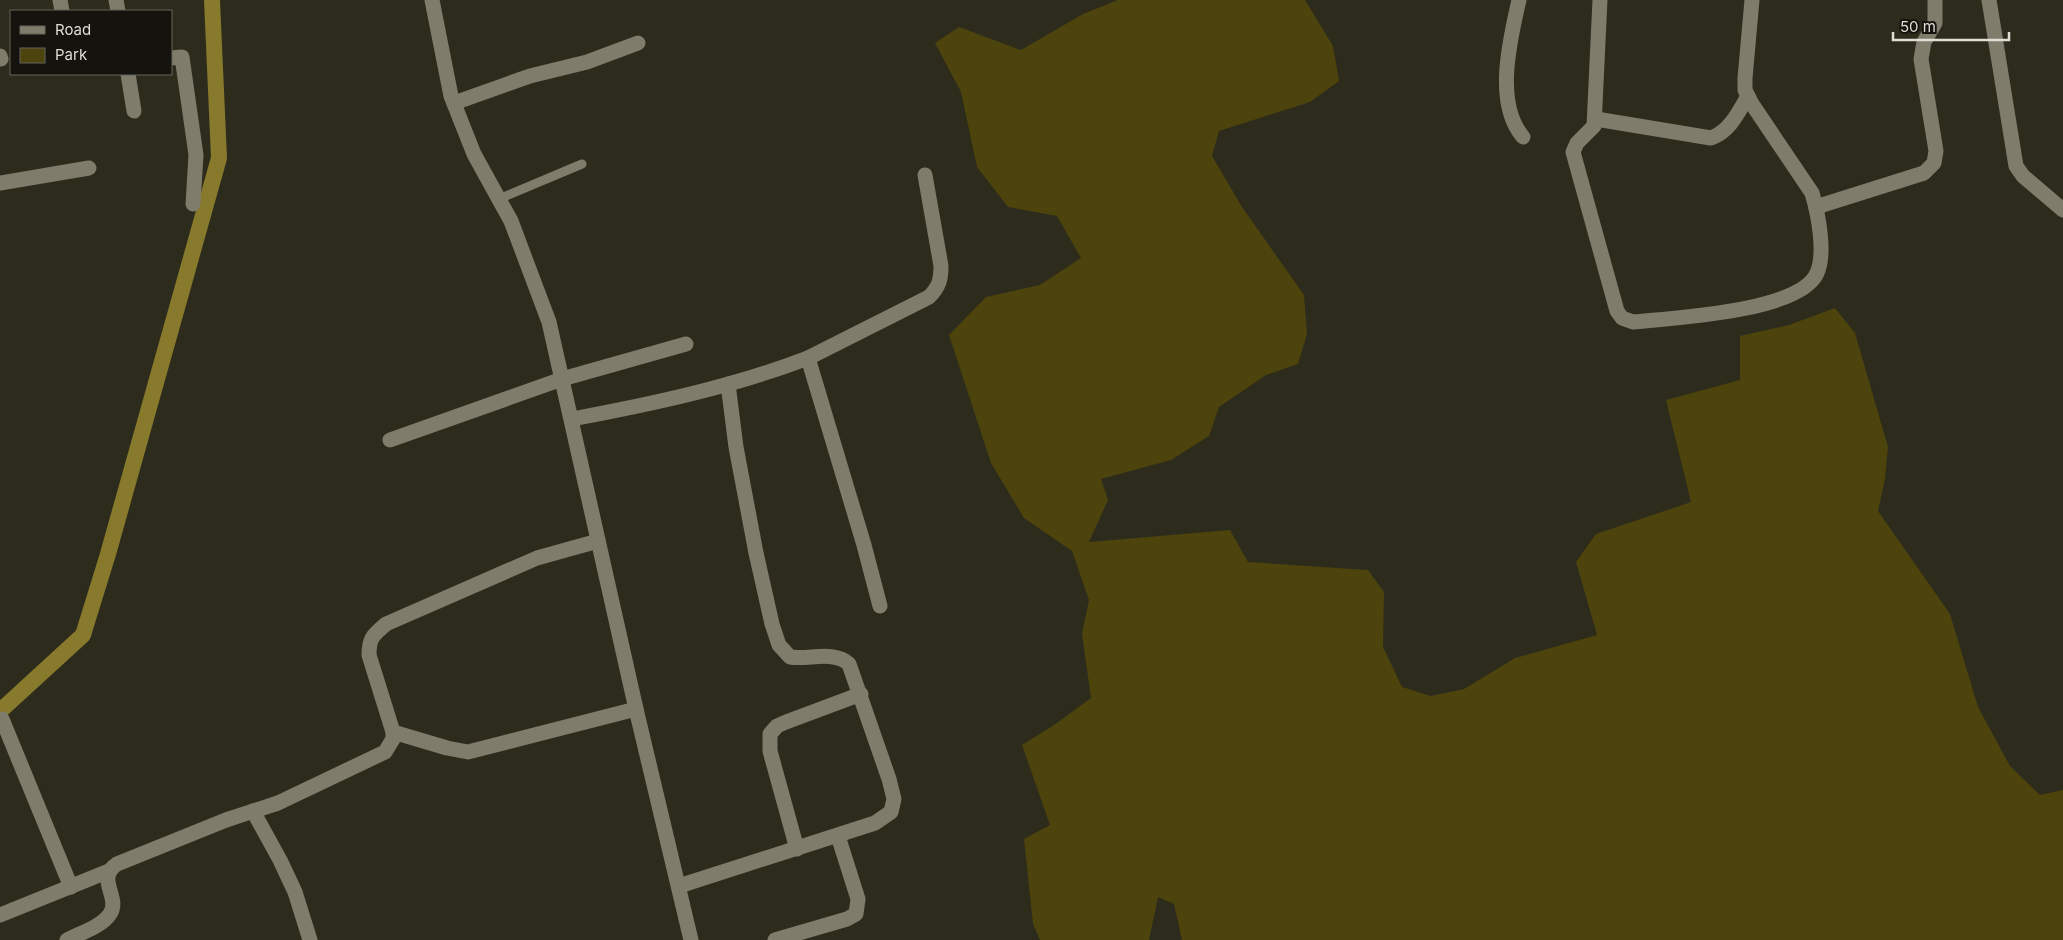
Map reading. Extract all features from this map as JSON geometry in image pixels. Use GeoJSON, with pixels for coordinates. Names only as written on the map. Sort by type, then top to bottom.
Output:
{"type":"FeatureCollection","features":[{"type":"Feature","properties":{"kind":"street"},"geometry":{"type":"LineString","coordinates":[[432,0],[454,103],[474,154],[511,221],[549,322],[636,709],[691,940]]}},
{"type":"Feature","properties":{"kind":"street"},"geometry":{"type":"LineString","coordinates":[[1519,0],[1510,40],[1506,99],[1515,127],[1523,137]]}},
{"type":"Feature","properties":{"kind":"street"},"geometry":{"type":"LineString","coordinates":[[1600,0],[1596,119],[1594,126],[1577,143],[1573,152],[1617,312],[1626,321],[1633,322],[1741,310],[1784,298],[1806,287],[1817,274],[1820,260],[1816,207],[1812,193],[1745,90],[1752,0]]}},
{"type":"Feature","properties":{"kind":"street"},"geometry":{"type":"LineString","coordinates":[[1816,207],[1924,173],[1934,163],[1936,151],[1921,59],[1924,42],[1936,23],[1935,0]]}},
{"type":"Feature","properties":{"kind":"street"},"geometry":{"type":"LineString","coordinates":[[1989,0],[2016,166],[2023,176],[2063,210]]}},
{"type":"Feature","properties":{"kind":"street"},"geometry":{"type":"LineString","coordinates":[[454,103],[530,76],[587,62],[638,43]]}},
{"type":"Feature","properties":{"kind":"street"},"geometry":{"type":"LineString","coordinates":[[172,58],[182,57],[196,156],[193,204]]}},
{"type":"Feature","properties":{"kind":"street"},"geometry":{"type":"LineString","coordinates":[[128,75],[134,111]]}},
{"type":"Feature","properties":{"kind":"street"},"geometry":{"type":"LineString","coordinates":[[1596,119],[1711,138],[1720,134],[1733,121],[1748,96]]}},
{"type":"Feature","properties":{"kind":"street"},"geometry":{"type":"LineString","coordinates":[[0,183],[89,168]]}},
{"type":"Feature","properties":{"kind":"street"},"geometry":{"type":"LineString","coordinates":[[572,419],[648,405],[728,384],[808,358],[930,297],[937,289],[941,278],[941,266],[925,175]]}},
{"type":"Feature","properties":{"kind":"street"},"geometry":{"type":"LineString","coordinates":[[390,440],[562,379],[686,344]]}},
{"type":"Feature","properties":{"kind":"street"},"geometry":{"type":"LineString","coordinates":[[808,358],[880,606]]}},
{"type":"Feature","properties":{"kind":"street"},"geometry":{"type":"LineString","coordinates":[[678,886],[838,836],[884,819],[891,812],[894,799],[853,670],[844,659],[834,657],[790,657],[779,645],[772,624],[756,553],[736,447],[728,384]]}},
{"type":"Feature","properties":{"kind":"street"},"geometry":{"type":"LineString","coordinates":[[1,911],[109,872],[117,864],[226,820],[302,793],[385,752],[393,740],[393,732],[369,655],[369,642],[376,632],[386,624],[537,558],[598,541]]}},
{"type":"Feature","properties":{"kind":"street"},"geometry":{"type":"LineString","coordinates":[[797,849],[770,751],[770,734],[777,726],[786,722],[860,694]]}},
{"type":"Feature","properties":{"kind":"street"},"geometry":{"type":"LineString","coordinates":[[393,732],[447,748],[468,752],[636,709]]}},
{"type":"Feature","properties":{"kind":"street"},"geometry":{"type":"LineString","coordinates":[[2,719],[71,886]]}},
{"type":"Feature","properties":{"kind":"street"},"geometry":{"type":"LineString","coordinates":[[252,812],[280,860],[295,892],[310,940]]}},
{"type":"Feature","properties":{"kind":"street"},"geometry":{"type":"LineString","coordinates":[[775,940],[848,919],[856,914],[858,899],[838,836]]}},
{"type":"Feature","properties":{"kind":"street"},"geometry":{"type":"LineString","coordinates":[[67,940],[101,922],[112,911],[107,877],[109,872]]}},
{"type":"Feature","properties":{"kind":"lane"},"geometry":{"type":"LineString","coordinates":[[499,199],[582,164]]}},
{"type":"Feature","properties":{"kind":"green space"},"geometry":{"type":"Polygon","coordinates":[[[1118,0],[1305,0],[1333,46],[1339,81],[1310,102],[1219,131],[1212,156],[1242,207],[1304,295],[1307,334],[1298,364],[1266,375],[1219,407],[1209,436],[1171,460],[1101,479],[1108,500],[1089,542],[1230,530],[1248,562],[1368,570],[1384,592],[1383,647],[1402,687],[1431,696],[1464,689],[1515,658],[1597,635],[1576,562],[1596,534],[1691,502],[1666,400],[1740,380],[1740,336],[1789,325],[1835,308],[1855,333],[1888,447],[1885,479],[1878,511],[1950,614],[1978,707],[2010,766],[2040,795],[2063,790],[2063,940],[1182,940],[1174,904],[1158,897],[1149,940],[1040,940],[1033,924],[1024,839],[1050,825],[1022,745],[1091,698],[1082,634],[1089,600],[1072,551],[1024,518],[991,463],[949,335],[986,297],[1040,285],[1081,258],[1057,216],[1008,207],[977,167],[961,92],[935,43],[959,27],[1021,50],[1083,14],[1118,0]]]}},
{"type":"Feature","properties":{"kind":"waterway"},"geometry":{"type":"LineString","coordinates":[[0,711],[83,635],[108,554],[219,158],[212,0]]}}]}
